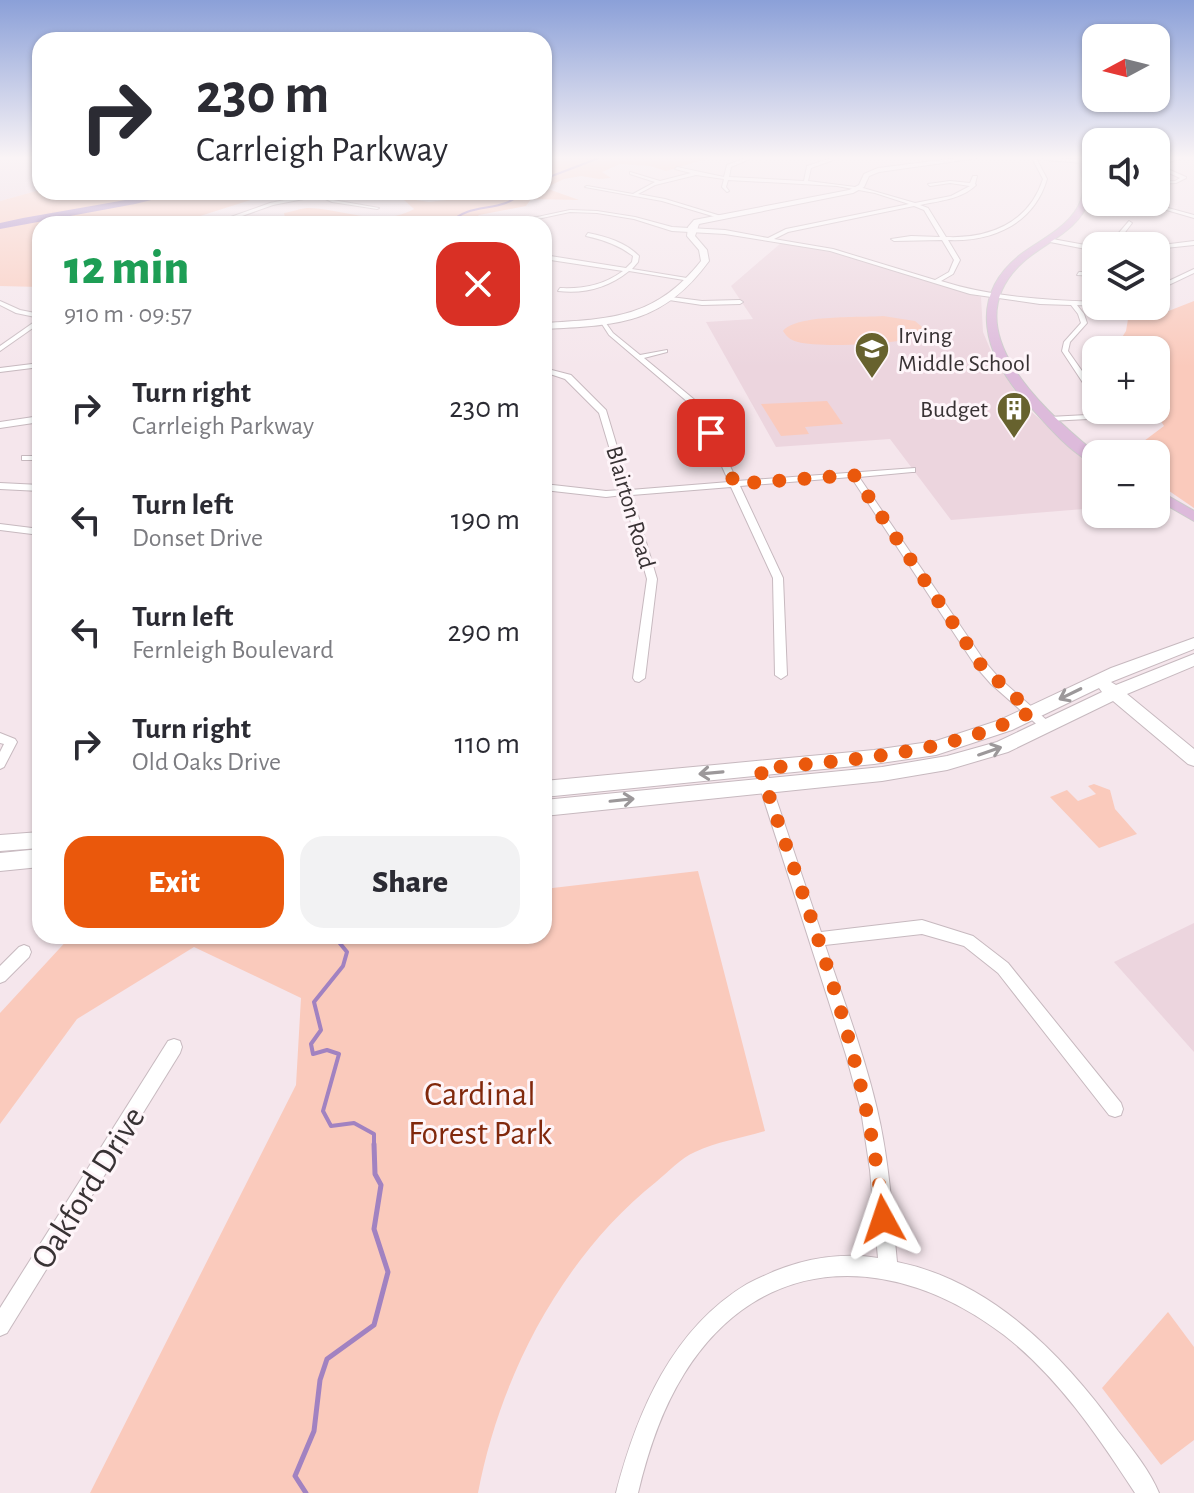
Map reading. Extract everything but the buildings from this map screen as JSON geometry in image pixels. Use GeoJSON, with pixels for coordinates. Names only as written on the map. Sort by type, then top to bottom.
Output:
{"type":"FeatureCollection","features":[{"type":"Feature","properties":{"kind":"main road"},"geometry":{"type":"LineString","coordinates":[[1064,228],[1052,241],[1009,270],[989,316],[999,353],[1014,379],[1082,446]]}},
{"type":"Feature","properties":{"kind":"main road"},"geometry":{"type":"LineString","coordinates":[[1055,419],[1083,440]]}},
{"type":"Feature","properties":{"kind":"main road"},"geometry":{"type":"LineString","coordinates":[[1170,502],[1194,517]]}},
{"type":"Feature","properties":{"kind":"main road"},"geometry":{"type":"LineString","coordinates":[[1170,512],[1194,527]]}},
{"type":"Feature","properties":{"kind":"street"},"geometry":{"type":"LineString","coordinates":[[679,228],[840,252],[935,282],[998,297],[1082,304]]}},
{"type":"Feature","properties":{"kind":"street"},"geometry":{"type":"LineString","coordinates":[[769,239],[803,228]]}},
{"type":"Feature","properties":{"kind":"street"},"geometry":{"type":"LineString","coordinates":[[935,282],[951,273],[957,264],[939,228]]}},
{"type":"Feature","properties":{"kind":"street"},"geometry":{"type":"LineString","coordinates":[[894,239],[992,235],[1003,228]]}},
{"type":"Feature","properties":{"kind":"street"},"geometry":{"type":"LineString","coordinates":[[552,325],[603,321],[655,309],[671,299],[706,257],[692,238],[691,230]]}},
{"type":"Feature","properties":{"kind":"street"},"geometry":{"type":"LineString","coordinates":[[560,290],[601,286],[616,280],[636,261],[632,252],[606,238],[588,235]]}},
{"type":"Feature","properties":{"kind":"street"},"geometry":{"type":"LineString","coordinates":[[1052,241],[1082,246]]}},
{"type":"Feature","properties":{"kind":"street"},"geometry":{"type":"LineString","coordinates":[[1170,246],[1194,243]]}},
{"type":"Feature","properties":{"kind":"street"},"geometry":{"type":"LineString","coordinates":[[1174,246],[1186,252]]}},
{"type":"Feature","properties":{"kind":"street"},"geometry":{"type":"LineString","coordinates":[[552,258],[690,279]]}},
{"type":"Feature","properties":{"kind":"street"},"geometry":{"type":"LineString","coordinates":[[1170,282],[1194,271]]}},
{"type":"Feature","properties":{"kind":"street"},"geometry":{"type":"LineString","coordinates":[[671,299],[702,303],[740,302]]}},
{"type":"Feature","properties":{"kind":"street"},"geometry":{"type":"LineString","coordinates":[[1,303],[32,316]]}},
{"type":"Feature","properties":{"kind":"street"},"geometry":{"type":"LineString","coordinates":[[1073,304],[1084,323],[1067,342],[1065,351],[1082,376]]}},
{"type":"Feature","properties":{"kind":"street"},"geometry":{"type":"LineString","coordinates":[[603,321],[611,334],[696,403],[778,578],[781,675]]}},
{"type":"Feature","properties":{"kind":"street"},"geometry":{"type":"LineString","coordinates":[[0,349],[32,324]]}},
{"type":"Feature","properties":{"kind":"street"},"geometry":{"type":"LineString","coordinates":[[640,357],[665,351]]}},
{"type":"Feature","properties":{"kind":"street"},"geometry":{"type":"LineString","coordinates":[[0,370],[32,366]]}},
{"type":"Feature","properties":{"kind":"street","name":"Blairton Road"},"geometry":{"type":"LineString","coordinates":[[552,372],[568,377],[600,407],[652,579],[639,678]]}},
{"type":"Feature","properties":{"kind":"street"},"geometry":{"type":"LineString","coordinates":[[1055,419],[1082,416]]}},
{"type":"Feature","properties":{"kind":"street"},"geometry":{"type":"LineString","coordinates":[[0,425],[32,420]]}},
{"type":"Feature","properties":{"kind":"street"},"geometry":{"type":"LineString","coordinates":[[25,458],[32,458]]}},
{"type":"Feature","properties":{"kind":"street"},"geometry":{"type":"LineString","coordinates":[[552,488],[597,494],[912,470]]}},
{"type":"Feature","properties":{"kind":"street"},"geometry":{"type":"LineString","coordinates":[[854,475],[981,665],[1046,726]]}},
{"type":"Feature","properties":{"kind":"street"},"geometry":{"type":"LineString","coordinates":[[0,486],[32,488]]}},
{"type":"Feature","properties":{"kind":"street"},"geometry":{"type":"LineString","coordinates":[[0,527],[32,531]]}},
{"type":"Feature","properties":{"kind":"street"},"geometry":{"type":"LineString","coordinates":[[552,807],[763,777],[936,748],[987,732],[1099,680],[1194,643]]}},
{"type":"Feature","properties":{"kind":"street"},"geometry":{"type":"LineString","coordinates":[[552,789],[882,774],[947,763],[1002,747],[1115,693],[1194,660]]}},
{"type":"Feature","properties":{"kind":"street"},"geometry":{"type":"LineString","coordinates":[[1099,680],[1194,759]]}},
{"type":"Feature","properties":{"kind":"street"},"geometry":{"type":"LineString","coordinates":[[0,738],[11,742],[0,764]]}},
{"type":"Feature","properties":{"kind":"street"},"geometry":{"type":"LineString","coordinates":[[763,777],[869,1110],[879,1170],[888,1267]]}},
{"type":"Feature","properties":{"kind":"street"},"geometry":{"type":"LineString","coordinates":[[0,843],[32,841]]}},
{"type":"Feature","properties":{"kind":"street"},"geometry":{"type":"LineString","coordinates":[[0,862],[32,859]]}},
{"type":"Feature","properties":{"kind":"street"},"geometry":{"type":"LineString","coordinates":[[816,939],[922,927],[968,941],[1003,968],[1115,1109]]}},
{"type":"Feature","properties":{"kind":"street"},"geometry":{"type":"LineString","coordinates":[[0,976],[24,952]]}},
{"type":"Feature","properties":{"kind":"street","name":"Oakford Drive"},"geometry":{"type":"LineString","coordinates":[[0,1326],[174,1047]]}},
{"type":"Feature","properties":{"kind":"street"},"geometry":{"type":"LineString","coordinates":[[627,1493],[645,1433],[668,1381],[687,1351],[712,1322],[736,1301],[765,1284],[820,1266],[888,1267],[919,1275],[966,1297],[991,1313],[1059,1372],[1114,1441],[1148,1493]]}},
{"type":"Feature","properties":{"kind":"shaded area"},"geometry":{"type":"Polygon","coordinates":[[[781,243],[840,254],[981,297],[983,332],[996,363],[1026,407],[1082,457],[1082,509],[951,520],[890,439],[776,447],[706,322],[753,319],[731,286],[781,243]]]}},
{"type":"Feature","properties":{"kind":"shaded area"},"geometry":{"type":"Polygon","coordinates":[[[1194,923],[1194,1052],[1114,962],[1194,923]]]}},
{"type":"Feature","properties":{"kind":"green space"},"geometry":{"type":"Polygon","coordinates":[[[0,228],[32,228],[32,287],[0,286],[0,228]]]}},
{"type":"Feature","properties":{"kind":"green space"},"geometry":{"type":"Polygon","coordinates":[[[1194,301],[1194,508],[1170,492],[1170,440],[1145,440],[1163,424],[1170,424],[1170,336],[1123,336],[1128,320],[1170,320],[1170,310],[1194,301]]]}},
{"type":"Feature","properties":{"kind":"green space"},"geometry":{"type":"Polygon","coordinates":[[[883,316],[915,321],[928,332],[905,340],[825,345],[795,341],[783,331],[815,319],[883,316]]]}},
{"type":"Feature","properties":{"kind":"green space"},"geometry":{"type":"Polygon","coordinates":[[[827,401],[843,424],[805,427],[809,434],[781,436],[761,404],[827,401]]]}},
{"type":"Feature","properties":{"kind":"green space"},"geometry":{"type":"Polygon","coordinates":[[[1094,784],[1110,790],[1115,809],[1137,834],[1099,848],[1050,797],[1067,790],[1078,801],[1096,794],[1088,786],[1094,784]]]}},
{"type":"Feature","properties":{"kind":"green space","name":"Cardinal Forest Park"},"geometry":{"type":"Polygon","coordinates":[[[698,871],[765,1131],[712,1145],[685,1158],[622,1212],[592,1246],[564,1283],[519,1363],[488,1449],[478,1493],[90,1493],[296,1085],[301,998],[194,947],[77,1019],[0,1124],[0,1013],[64,944],[552,944],[552,888],[698,871]]]}},
{"type":"Feature","properties":{"kind":"green space"},"geometry":{"type":"Polygon","coordinates":[[[1168,1312],[1194,1347],[1194,1440],[1161,1465],[1102,1388],[1168,1312]]]}},
{"type":"Feature","properties":{"kind":"waterway"},"geometry":{"type":"LineString","coordinates":[[340,944],[347,952],[343,966],[314,1002],[321,1030],[311,1044],[313,1054],[327,1050],[339,1054],[323,1111],[331,1126],[354,1123],[374,1134],[374,1144]]}},
{"type":"Feature","properties":{"kind":"waterway"},"geometry":{"type":"LineString","coordinates":[[306,1493],[295,1476],[314,1431],[320,1380],[327,1359],[374,1325],[388,1272],[374,1229],[381,1185],[375,1174],[374,1144]]}},
{"type":"Feature","properties":{"kind":"place","name":"Irving Middle School"},"geometry":{"type":"Point","coordinates":[872,380]}},
{"type":"Feature","properties":{"kind":"place","name":"Budget"},"geometry":{"type":"Point","coordinates":[1014,440]}},
{"type":"Feature","properties":{"kind":"route"},"geometry":{"type":"LineString","coordinates":[[711,433],[735,484],[854,475],[981,665],[1031,712],[1006,725],[936,748],[760,769],[854,1055],[869,1110],[883,1219]]}}]}
